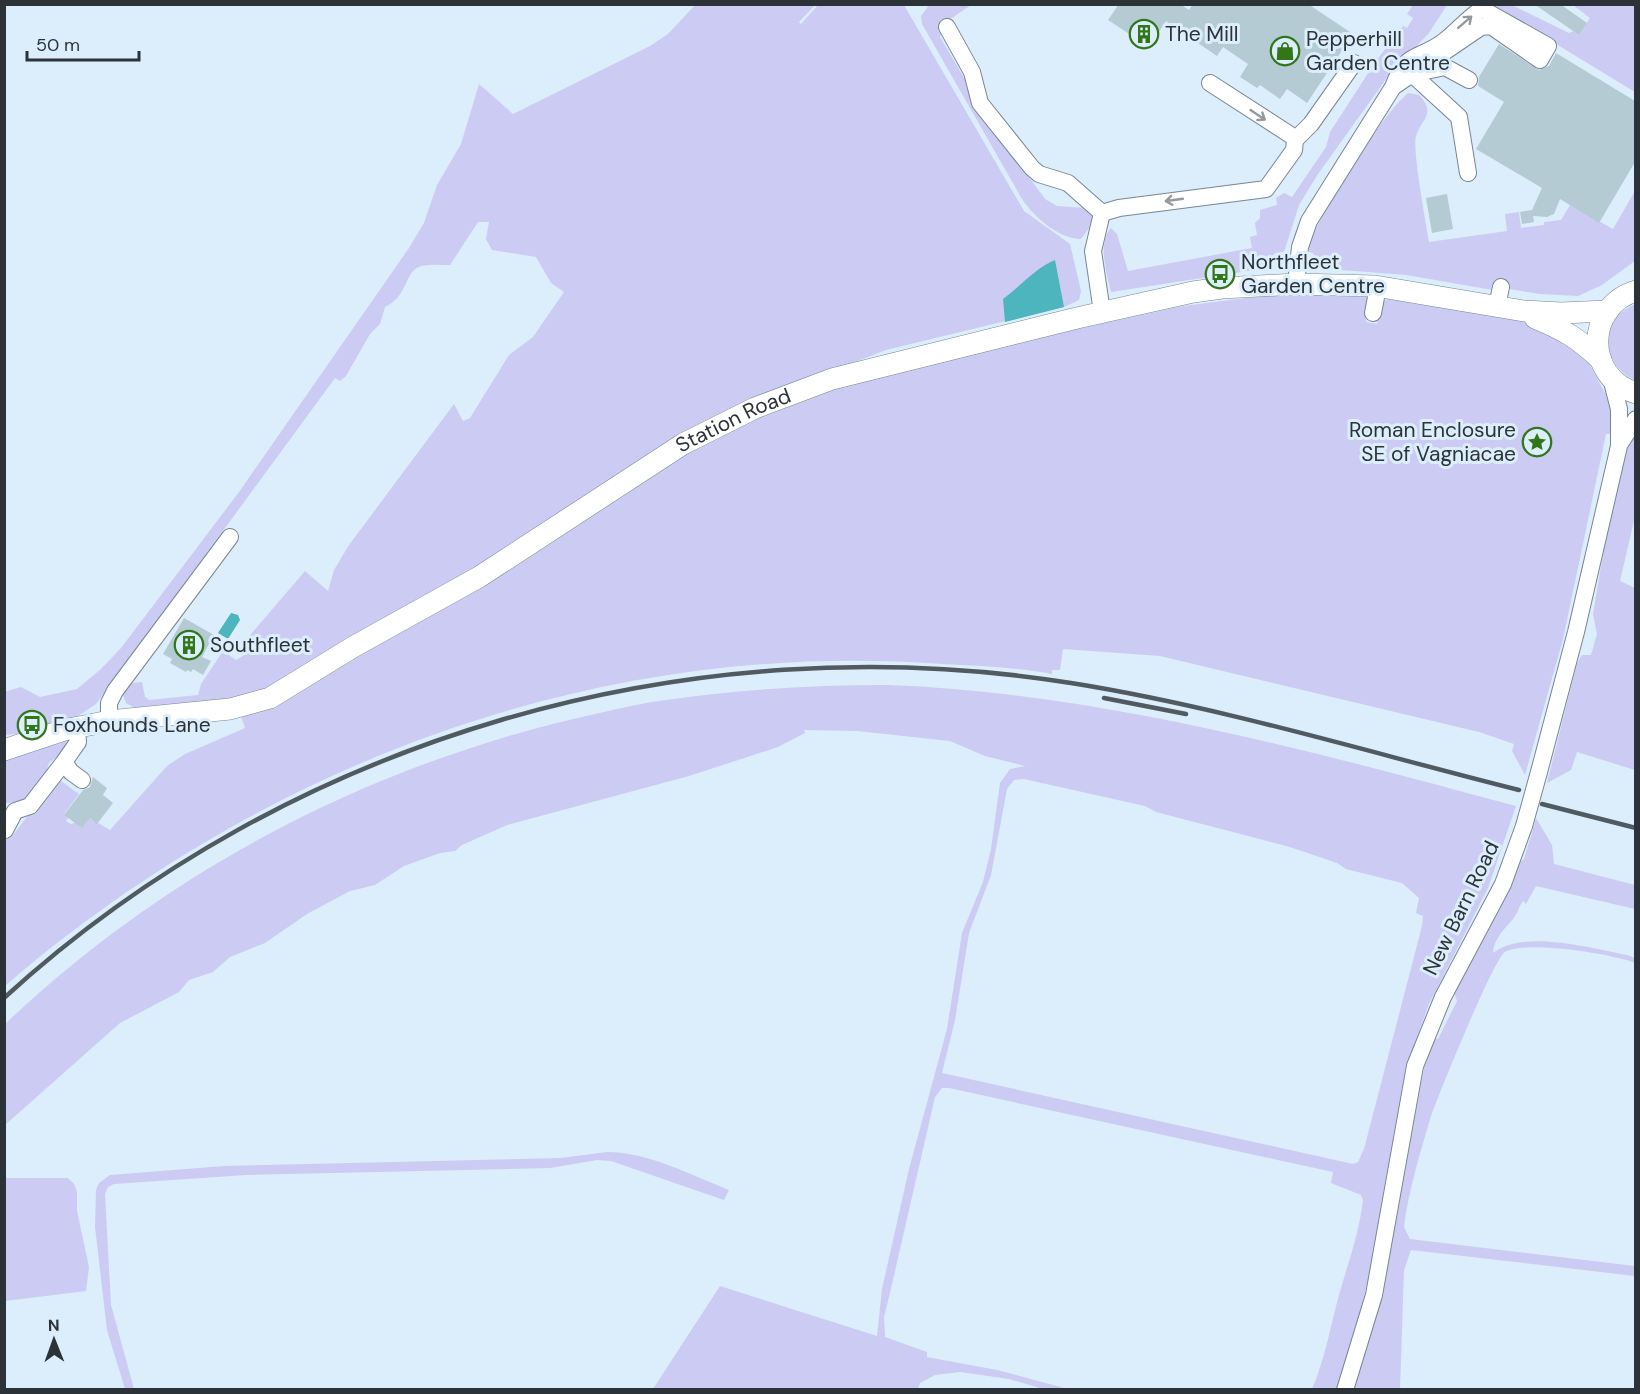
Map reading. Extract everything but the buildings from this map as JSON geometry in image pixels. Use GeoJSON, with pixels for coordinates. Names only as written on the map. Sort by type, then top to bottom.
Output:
{"type":"FeatureCollection","features":[{"type":"Feature","properties":{"kind":"main road","name":"Station Road"},"geometry":{"type":"LineString","coordinates":[[4,750],[109,721],[178,715],[255,703],[274,696],[353,647],[479,577],[682,444],[734,417],[832,379],[1102,312],[1193,291],[1296,284],[1378,286],[1499,297],[1567,331],[1601,360]]}},
{"type":"Feature","properties":{"kind":"main road"},"geometry":{"type":"LineString","coordinates":[[1633,290],[1618,299],[1608,311],[1598,333],[1601,360],[1612,382],[1622,389],[1635,393]]}},
{"type":"Feature","properties":{"kind":"main road","name":"Station Road"},"geometry":{"type":"LineString","coordinates":[[1524,311],[1567,313],[1608,311]]}},
{"type":"Feature","properties":{"kind":"street"},"geometry":{"type":"LineString","coordinates":[[1296,284],[1300,247],[1310,221],[1393,87],[1400,68],[1414,56],[1444,42],[1465,20],[1482,9],[1548,46],[1540,60],[1491,26],[1481,27],[1393,87]]}},
{"type":"Feature","properties":{"kind":"street"},"geometry":{"type":"LineString","coordinates":[[947,27],[972,72],[980,103],[1032,168],[1039,174],[1068,183],[1102,213]]}},
{"type":"Feature","properties":{"kind":"street"},"geometry":{"type":"LineString","coordinates":[[1102,213],[1127,207],[1266,189],[1294,150],[1295,140],[1311,124],[1354,63]]}},
{"type":"Feature","properties":{"kind":"street"},"geometry":{"type":"LineString","coordinates":[[1412,74],[1445,67],[1469,80]]}},
{"type":"Feature","properties":{"kind":"street"},"geometry":{"type":"LineString","coordinates":[[1412,74],[1460,117],[1468,173]]}},
{"type":"Feature","properties":{"kind":"street"},"geometry":{"type":"LineString","coordinates":[[1210,82],[1295,140]]}},
{"type":"Feature","properties":{"kind":"street"},"geometry":{"type":"LineString","coordinates":[[1102,213],[1093,250],[1102,312]]}},
{"type":"Feature","properties":{"kind":"street"},"geometry":{"type":"LineString","coordinates":[[1373,313],[1378,286]]}},
{"type":"Feature","properties":{"kind":"street","name":"New Barn Road"},"geometry":{"type":"LineString","coordinates":[[1345,1389],[1374,1295],[1415,1066],[1443,997],[1503,884],[1524,826],[1539,772],[1576,632],[1619,446],[1619,409],[1612,382]]}},
{"type":"Feature","properties":{"kind":"street","name":"New Barn Road"},"geometry":{"type":"LineString","coordinates":[[1619,446],[1635,419]]}},
{"type":"Feature","properties":{"kind":"street"},"geometry":{"type":"LineString","coordinates":[[109,721],[109,703],[116,691],[230,537]]}},
{"type":"Feature","properties":{"kind":"street"},"geometry":{"type":"LineString","coordinates":[[5,830],[15,811],[29,807],[64,762],[78,742],[77,728]]}},
{"type":"Feature","properties":{"kind":"street"},"geometry":{"type":"LineString","coordinates":[[64,762],[70,772],[82,780]]}},
{"type":"Feature","properties":{"kind":"shaded area"},"geometry":{"type":"Polygon","coordinates":[[[695,5],[815,5],[799,22],[801,24],[818,5],[904,5],[1024,211],[1070,244],[1081,291],[1079,300],[1064,307],[886,350],[795,385],[508,553],[252,698],[139,710],[126,703],[123,695],[131,683],[142,682],[145,697],[149,700],[198,695],[201,684],[223,651],[236,660],[253,650],[245,641],[305,571],[328,591],[334,570],[349,545],[454,404],[463,421],[470,418],[509,355],[533,337],[564,292],[551,283],[536,257],[492,250],[486,239],[489,222],[478,222],[450,265],[421,266],[416,269],[398,297],[385,307],[380,324],[370,334],[346,376],[340,381],[335,378],[96,704],[75,718],[37,726],[36,723],[29,724],[29,727],[23,729],[23,733],[5,735],[4,692],[21,687],[40,697],[77,689],[101,669],[121,648],[239,492],[409,248],[424,223],[437,185],[461,144],[479,84],[513,114],[650,46],[668,34],[695,5]]]}},
{"type":"Feature","properties":{"kind":"shaded area"},"geometry":{"type":"Polygon","coordinates":[[[929,5],[971,5],[946,22],[940,37],[998,135],[1045,199],[1057,206],[1087,208],[1094,214],[1092,224],[1081,239],[1064,235],[1047,225],[1022,199],[922,24],[921,16],[929,5]]]}},
{"type":"Feature","properties":{"kind":"shaded area"},"geometry":{"type":"Polygon","coordinates":[[[1413,5],[1447,5],[1429,33],[1389,75],[1318,174],[1299,205],[1284,252],[1275,253],[1267,264],[1254,270],[1111,292],[1104,250],[1107,234],[1111,228],[1117,234],[1128,271],[1252,248],[1250,237],[1257,235],[1255,223],[1260,218],[1260,210],[1277,205],[1276,198],[1284,193],[1292,197],[1326,147],[1330,132],[1376,61],[1403,26],[1407,28],[1413,18],[1407,14],[1413,5]]]}},
{"type":"Feature","properties":{"kind":"shaded area"},"geometry":{"type":"Polygon","coordinates":[[[1492,5],[1512,5],[1569,33],[1573,31],[1579,35],[1590,18],[1573,5],[1635,5],[1635,92],[1492,5]]]}},
{"type":"Feature","properties":{"kind":"shaded area"},"geometry":{"type":"Polygon","coordinates":[[[1408,93],[1419,95],[1427,107],[1426,116],[1418,130],[1415,144],[1429,242],[1507,231],[1505,214],[1519,212],[1521,228],[1544,225],[1544,222],[1561,220],[1570,205],[1613,229],[1635,191],[1635,261],[1602,285],[1578,296],[1540,294],[1497,287],[1493,290],[1406,275],[1329,269],[1318,264],[1313,253],[1309,252],[1322,217],[1366,144],[1408,93]]]}},
{"type":"Feature","properties":{"kind":"shaded area"},"geometry":{"type":"Polygon","coordinates":[[[1055,260],[1064,307],[1005,322],[1003,299],[1035,272],[1055,260]]]}},
{"type":"Feature","properties":{"kind":"shaded area"},"geometry":{"type":"Polygon","coordinates":[[[1262,296],[1369,297],[1366,322],[1377,324],[1378,307],[1388,298],[1527,320],[1586,358],[1611,404],[1612,434],[1606,434],[1563,639],[1525,775],[1512,751],[1514,744],[1479,732],[1160,656],[1063,649],[1060,670],[1052,670],[1052,674],[1006,668],[928,663],[801,662],[677,674],[554,698],[435,734],[320,782],[209,840],[104,908],[5,986],[5,832],[13,835],[57,778],[79,794],[64,814],[68,818],[66,821],[71,824],[90,818],[110,830],[167,766],[185,754],[245,728],[240,714],[718,431],[864,376],[1183,306],[1262,296]]]}},
{"type":"Feature","properties":{"kind":"shaded area"},"geometry":{"type":"Polygon","coordinates":[[[1635,304],[1635,381],[1623,373],[1615,363],[1608,342],[1609,331],[1614,321],[1623,311],[1635,304]]]}},
{"type":"Feature","properties":{"kind":"shaded area"},"geometry":{"type":"Polygon","coordinates":[[[1635,430],[1635,516],[1620,581],[1635,588],[1635,770],[1577,752],[1571,770],[1547,783],[1577,663],[1582,655],[1591,655],[1597,634],[1593,614],[1607,530],[1627,445],[1635,430]]]}},
{"type":"Feature","properties":{"kind":"shaded area"},"geometry":{"type":"Polygon","coordinates":[[[231,613],[238,615],[240,620],[228,639],[218,633],[231,613]]]}},
{"type":"Feature","properties":{"kind":"shaded area"},"geometry":{"type":"Polygon","coordinates":[[[861,685],[968,690],[1126,712],[1283,746],[1516,806],[1488,888],[1429,1004],[1409,1060],[1372,1267],[1339,1389],[1312,1389],[1324,1355],[1353,1248],[1363,1200],[1361,1195],[1331,1183],[1333,1172],[942,1088],[935,1097],[884,1317],[885,1337],[927,1352],[927,1357],[997,1370],[1068,1389],[1043,1389],[1009,1379],[960,1372],[935,1375],[920,1383],[918,1389],[653,1389],[720,1286],[877,1336],[882,1289],[909,1169],[947,1029],[962,933],[983,882],[991,849],[1000,783],[1010,769],[1025,766],[985,756],[950,741],[857,731],[804,730],[805,733],[778,747],[689,776],[507,825],[462,845],[455,851],[440,853],[404,866],[375,885],[350,891],[307,914],[265,943],[230,957],[213,972],[189,980],[179,992],[120,1023],[5,1125],[5,1024],[66,970],[130,920],[197,875],[267,835],[339,799],[414,768],[491,742],[569,720],[648,703],[701,696],[781,688],[861,685]],[[1024,779],[1014,780],[1007,789],[991,875],[969,933],[955,1020],[942,1073],[1353,1164],[1358,1162],[1364,1149],[1422,926],[1423,916],[1416,913],[1419,898],[1402,883],[1346,869],[1337,863],[1290,847],[1156,812],[1145,806],[1024,779]]]}},
{"type":"Feature","properties":{"kind":"shaded area"},"geometry":{"type":"Polygon","coordinates":[[[66,739],[68,748],[49,763],[42,785],[22,801],[5,803],[5,759],[66,739]]]}},
{"type":"Feature","properties":{"kind":"shaded area"},"geometry":{"type":"Polygon","coordinates":[[[1536,818],[1552,845],[1554,864],[1635,885],[1635,909],[1536,886],[1526,904],[1523,901],[1515,917],[1500,934],[1493,953],[1506,946],[1522,942],[1558,942],[1627,955],[1635,958],[1635,963],[1590,952],[1550,948],[1531,947],[1505,952],[1479,1001],[1431,1116],[1412,1185],[1404,1227],[1410,1239],[1635,1266],[1635,1276],[1411,1250],[1404,1270],[1400,1389],[1351,1390],[1427,1056],[1434,1038],[1438,1039],[1457,1001],[1454,992],[1498,911],[1520,862],[1524,859],[1536,818]]]}},
{"type":"Feature","properties":{"kind":"shaded area"},"geometry":{"type":"Polygon","coordinates":[[[607,1152],[654,1160],[729,1190],[724,1200],[611,1161],[597,1160],[550,1168],[246,1175],[114,1184],[108,1187],[105,1194],[111,1305],[134,1389],[125,1389],[107,1330],[95,1227],[96,1190],[99,1183],[110,1175],[224,1166],[561,1158],[607,1152]]]}},
{"type":"Feature","properties":{"kind":"shaded area"},"geometry":{"type":"Polygon","coordinates":[[[5,1178],[68,1178],[74,1184],[77,1192],[77,1211],[89,1267],[86,1291],[5,1301],[5,1178]]]}},
{"type":"Feature","properties":{"kind":"railway"},"geometry":{"type":"LineString","coordinates":[[4,998],[116,907],[238,830],[367,768],[502,720],[642,687],[784,670],[928,668],[1071,683],[1240,718],[1519,790]]}},
{"type":"Feature","properties":{"kind":"railway"},"geometry":{"type":"LineString","coordinates":[[1104,698],[1186,714]]}},
{"type":"Feature","properties":{"kind":"railway"},"geometry":{"type":"LineString","coordinates":[[1542,804],[1636,828]]}},
{"type":"Feature","properties":{"kind":"place","name":"The Mill"},"geometry":{"type":"Point","coordinates":[1144,34]}},
{"type":"Feature","properties":{"kind":"place","name":"Pepperhill Garden Centre"},"geometry":{"type":"Point","coordinates":[1285,51]}},
{"type":"Feature","properties":{"kind":"place","name":"Northfleet Garden Centre"},"geometry":{"type":"Point","coordinates":[1220,274]}},
{"type":"Feature","properties":{"kind":"place","name":"Roman Enclosure SE of Vagniacae"},"geometry":{"type":"Point","coordinates":[1537,442]}},
{"type":"Feature","properties":{"kind":"place","name":"Southfleet"},"geometry":{"type":"Point","coordinates":[189,645]}},
{"type":"Feature","properties":{"kind":"place","name":"Foxhounds Lane"},"geometry":{"type":"Point","coordinates":[32,725]}}]}
